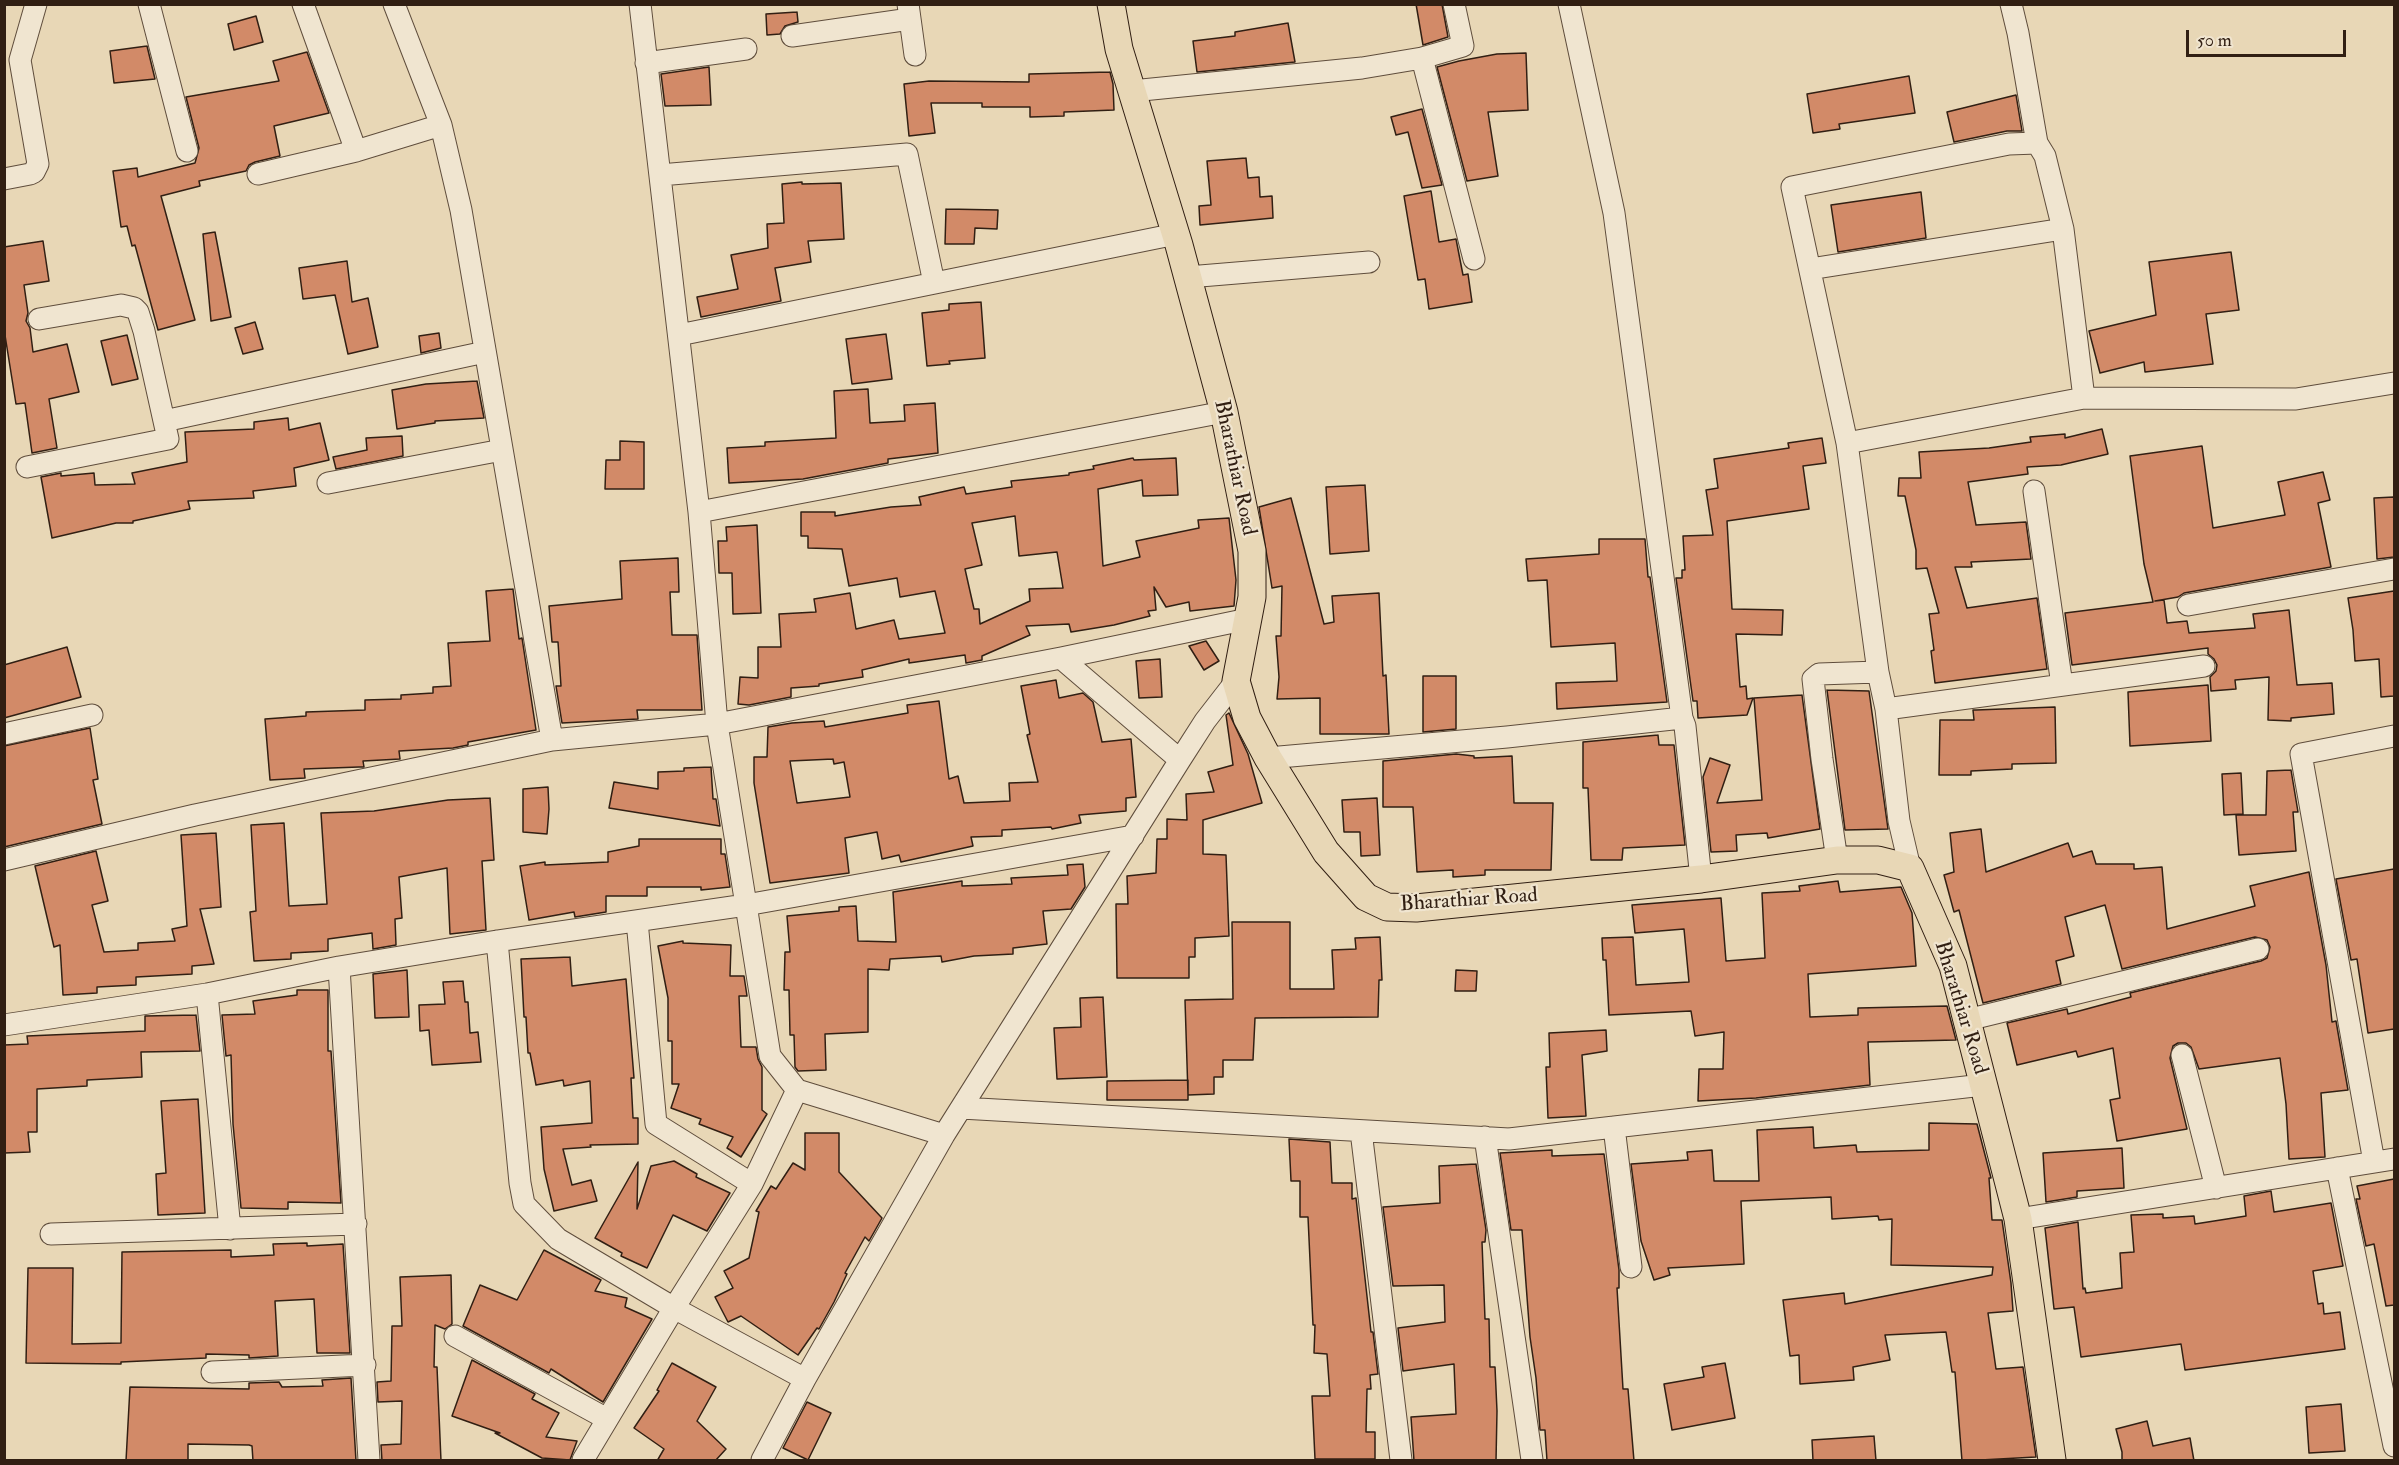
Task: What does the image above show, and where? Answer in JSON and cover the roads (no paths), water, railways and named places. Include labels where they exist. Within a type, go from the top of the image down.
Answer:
[{"type":"main road","name":"Bharathiar Road","points":[[1111,4],[1119,49],[1176,234],[1224,412],[1252,551],[1252,597],[1236,681],[1247,718],[1268,758],[1326,852],[1366,897],[1387,907],[1416,908],[1701,879],[1837,860],[1878,860],[1910,868],[1953,966],[2018,1219],[2052,1461]]},
{"type":"street","points":[[4,178],[34,172],[38,164],[21,60],[36,4]]},
{"type":"street","points":[[150,4],[188,152]]},
{"type":"street","points":[[303,4],[356,151]]},
{"type":"street","points":[[394,4],[441,125],[461,210],[552,740]]},
{"type":"street","points":[[640,4],[699,512],[717,724],[770,1056],[797,1090],[944,1135]]},
{"type":"street","points":[[1132,91],[1362,68],[1422,58],[1463,46],[1454,4]]},
{"type":"street","points":[[1569,4],[1614,213],[1682,718],[1685,726],[1701,879]]},
{"type":"street","points":[[2011,4],[2037,142],[2045,156],[2063,229],[2084,398]]},
{"type":"street","points":[[792,36],[909,12],[915,55]]},
{"type":"street","points":[[646,63],[746,50]]},
{"type":"street","points":[[1422,58],[1474,259]]},
{"type":"street","points":[[258,174],[356,151],[441,125]]},
{"type":"street","points":[[1910,868],[1899,821],[1886,709],[1878,672],[1848,443],[1792,187],[2009,144],[2037,142]]},
{"type":"street","points":[[660,175],[907,154],[934,284]]},
{"type":"street","points":[[1810,268],[2063,229]]},
{"type":"street","points":[[680,335],[1176,234]]},
{"type":"street","points":[[1188,277],[1369,262]]},
{"type":"street","points":[[27,467],[168,439],[144,331],[138,312],[134,308],[121,305],[39,319]]},
{"type":"street","points":[[164,421],[485,352]]},
{"type":"street","points":[[1848,443],[2084,398],[2296,399],[2394,382]]},
{"type":"street","points":[[699,512],[1224,412]]},
{"type":"street","points":[[328,483],[502,450]]},
{"type":"street","points":[[2034,491],[2062,685]]},
{"type":"street","points":[[2188,605],[2394,569]]},
{"type":"street","points":[[4,860],[195,815],[552,740],[717,724],[1061,658],[1248,619]]},
{"type":"street","points":[[1061,658],[1180,760]]},
{"type":"street","points":[[1886,709],[2204,666]]},
{"type":"street","points":[[1837,860],[1813,679],[1819,674],[1878,672]]},
{"type":"street","points":[[762,1461],[805,1378],[944,1135],[1205,721],[1236,681]]},
{"type":"street","points":[[4,734],[92,715]]},
{"type":"street","points":[[1268,758],[1507,737],[1682,718]]},
{"type":"street","points":[[2018,1219],[2384,1161],[2301,754],[2394,736]]},
{"type":"street","points":[[4,1025],[207,994],[339,967],[497,940],[746,905],[1132,836]]},
{"type":"street","points":[[638,921],[656,1124],[752,1184]]},
{"type":"street","points":[[497,940],[523,1200],[528,1209],[558,1239],[674,1308],[805,1378]]},
{"type":"street","points":[[1966,1020],[2258,949]]},
{"type":"street","points":[[339,967],[365,1365],[369,1461]]},
{"type":"street","points":[[207,994],[230,1229]]},
{"type":"street","points":[[2182,1055],[2216,1188]]},
{"type":"street","points":[[961,1108],[1509,1139],[1983,1084]]},
{"type":"street","points":[[582,1461],[752,1184],[797,1090]]},
{"type":"street","points":[[1614,1127],[1631,1267]]},
{"type":"street","points":[[1360,1131],[1401,1461]]},
{"type":"street","points":[[1485,1137],[1532,1461]]},
{"type":"street","points":[[2337,1168],[2394,1446]]},
{"type":"street","points":[[51,1234],[356,1224]]},
{"type":"street","points":[[455,1336],[607,1419]]},
{"type":"street","points":[[212,1372],[365,1365]]}]
